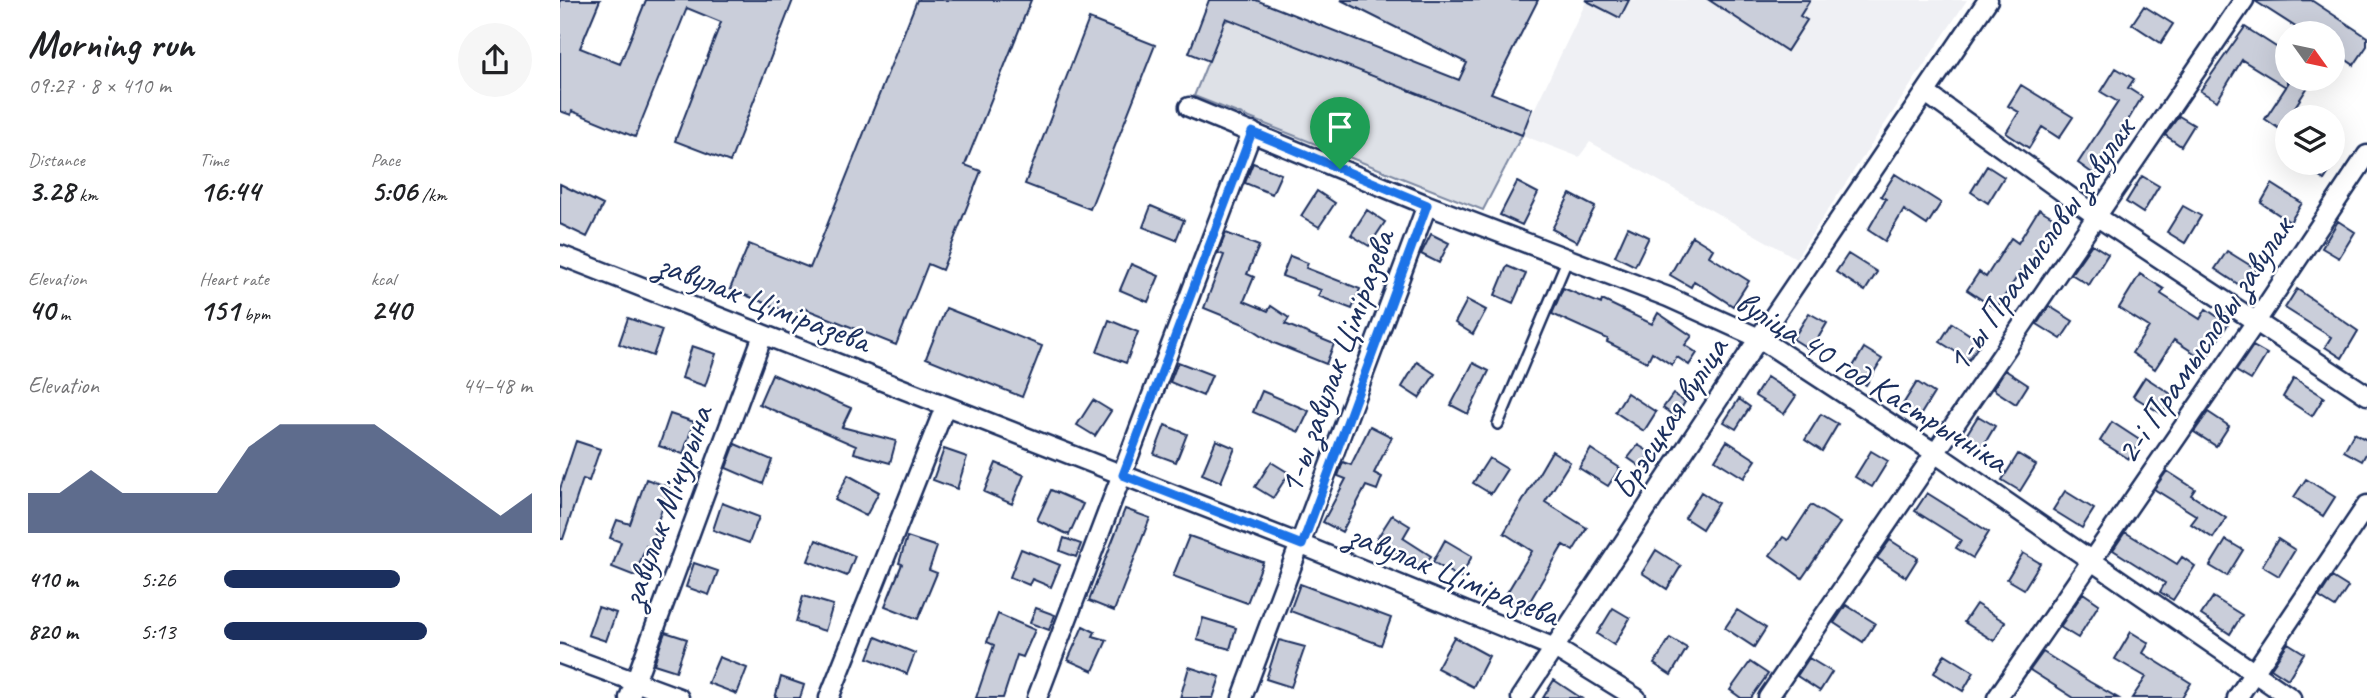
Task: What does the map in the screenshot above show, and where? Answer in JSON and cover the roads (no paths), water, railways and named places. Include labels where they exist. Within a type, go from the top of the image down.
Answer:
[{"type":"street","name":"Брэсцкая вуліца","points":[[1521,698],[1759,338],[1988,0]]},
{"type":"street","name":"1-ы Прамысловы завулак","points":[[1768,698],[2099,218],[2244,0]]},
{"type":"street","points":[[1926,93],[2099,218],[2367,395]]},
{"type":"street","name":"вуліца 40 год Кастрычніка","points":[[1189,107],[1427,205],[1668,297],[1759,338],[1935,453],[2291,698]]},
{"type":"street","points":[[1037,698],[1252,132]]},
{"type":"street","name":"2-і Прамысловы завулак","points":[[2091,559],[2255,323],[2367,155]]},
{"type":"street","name":"1-ы завулак Ціміразева","points":[[1242,698],[1302,545],[1427,205]]},
{"type":"street","name":"завулак Ціміразева","points":[[560,256],[1302,545],[1555,648],[1636,698]]},
{"type":"street","name":"завулак Мічурына","points":[[632,690],[763,335]]},
{"type":"street","points":[[829,698],[945,407]]},
{"type":"street","points":[[2237,698],[2367,505]]},
{"type":"street","points":[[1997,698],[2091,559]]},
{"type":"street","points":[[560,654],[632,690],[679,698]]},
{"type":"lane","points":[[1498,424],[1569,258]]}]
